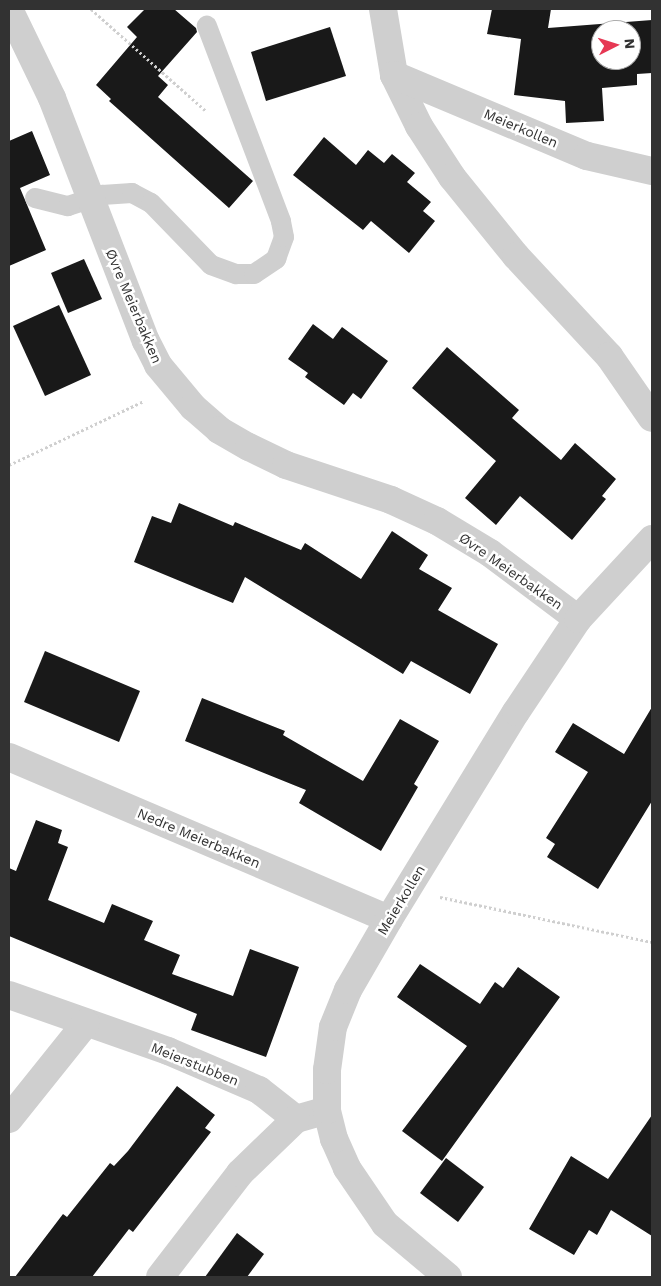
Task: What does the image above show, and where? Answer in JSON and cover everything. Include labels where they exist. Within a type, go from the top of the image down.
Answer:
[{"type":"street","name":"Øvre Meierbakken","points":[[9,9],[52,98],[90,200],[146,340],[172,384],[219,430],[286,464],[391,500],[437,521],[490,553],[578,619]]},
{"type":"street","points":[[383,9],[394,75],[418,126],[452,178],[516,256],[609,356],[652,418]]},
{"type":"street","name":"Meierkollen","points":[[394,75],[587,156],[652,170]]},
{"type":"street","name":"Meierkollen","points":[[448,1277],[411,1249],[364,1196],[334,1139],[327,1110],[327,1070],[333,1027],[348,990],[389,919],[516,712],[578,619],[652,540]]},
{"type":"street","name":"Nedre Meierbakken","points":[[9,757],[389,919]]},
{"type":"street","name":"Meierstubben","points":[[9,995],[168,1051],[259,1090],[296,1119]]},
{"type":"street","points":[[9,1119],[86,1023]]},
{"type":"street","points":[[160,1277],[240,1173],[296,1119],[327,1110]]},
{"type":"lane","points":[[35,198],[68,206],[114,192],[132,193],[151,203],[211,265],[236,274],[254,274],[276,259],[284,237],[281,221],[207,26]]},
{"type":"path","points":[[91,9],[208,113]]},
{"type":"path","points":[[9,465],[123,412],[172,384]]},
{"type":"path","points":[[408,890],[652,942]]},
{"type":"building","points":[[145,9],[174,9],[196,28],[197,32],[158,76],[168,85],[158,97],[253,181],[229,208],[109,101],[111,99],[96,85],[137,37],[127,27]]},
{"type":"building","points":[[492,9],[551,9],[548,28],[591,25],[591,70],[641,70],[641,21],[652,20],[652,73],[637,74],[637,85],[602,88],[604,121],[566,123],[565,101],[514,95],[521,39],[487,34]]},
{"type":"building","points":[[330,27],[346,76],[266,101],[251,52]]},
{"type":"building","points":[[32,131],[50,175],[20,188],[46,250],[9,266],[9,141]]},
{"type":"building","points":[[324,137],[356,165],[368,150],[384,163],[392,154],[415,173],[407,182],[431,202],[423,211],[435,221],[409,253],[371,221],[363,230],[293,175]]},
{"type":"building","points":[[84,259],[102,299],[68,313],[51,273]]},
{"type":"building","points":[[59,305],[91,375],[45,396],[13,326]]},
{"type":"building","points":[[313,324],[333,339],[342,327],[388,361],[361,399],[353,393],[344,405],[305,377],[308,373],[288,359]]},
{"type":"building","points":[[447,347],[519,410],[512,418],[561,460],[575,443],[616,479],[602,496],[606,499],[572,540],[520,496],[496,525],[465,498],[496,461],[412,388]]},
{"type":"building","points":[[179,503],[233,526],[235,522],[301,550],[305,543],[361,579],[392,531],[428,555],[419,569],[452,588],[438,610],[498,644],[470,694],[411,661],[403,674],[245,577],[233,603],[134,562],[152,516],[171,523]]},
{"type":"building","points":[[45,651],[140,691],[119,742],[24,702]]},
{"type":"building","points":[[202,698],[285,731],[283,735],[363,781],[400,719],[439,741],[414,784],[418,787],[381,851],[299,803],[306,790],[185,741]]},
{"type":"building","points":[[652,707],[652,801],[598,889],[547,857],[555,844],[546,838],[588,772],[555,752],[573,723],[624,754]]},
{"type":"building","points":[[36,820],[62,830],[58,843],[68,847],[48,900],[104,923],[112,904],[153,921],[144,940],[180,955],[172,974],[233,996],[250,949],[299,967],[266,1057],[191,1030],[197,1014],[9,936],[9,868],[16,871]]},
{"type":"building","points":[[420,964],[480,1004],[495,982],[503,988],[518,967],[560,997],[442,1161],[402,1131],[467,1046],[397,997]]},
{"type":"building","points":[[177,1086],[215,1115],[205,1128],[211,1132],[133,1232],[129,1229],[92,1277],[15,1277],[63,1214],[67,1217],[110,1163],[114,1166],[128,1151]]},
{"type":"building","points":[[652,1115],[652,1236],[611,1210],[597,1235],[589,1230],[574,1255],[529,1229],[571,1156],[608,1179]]},
{"type":"building","points":[[446,1158],[484,1187],[458,1222],[420,1193]]},
{"type":"building","points":[[237,1233],[264,1254],[247,1277],[205,1277]]}]
